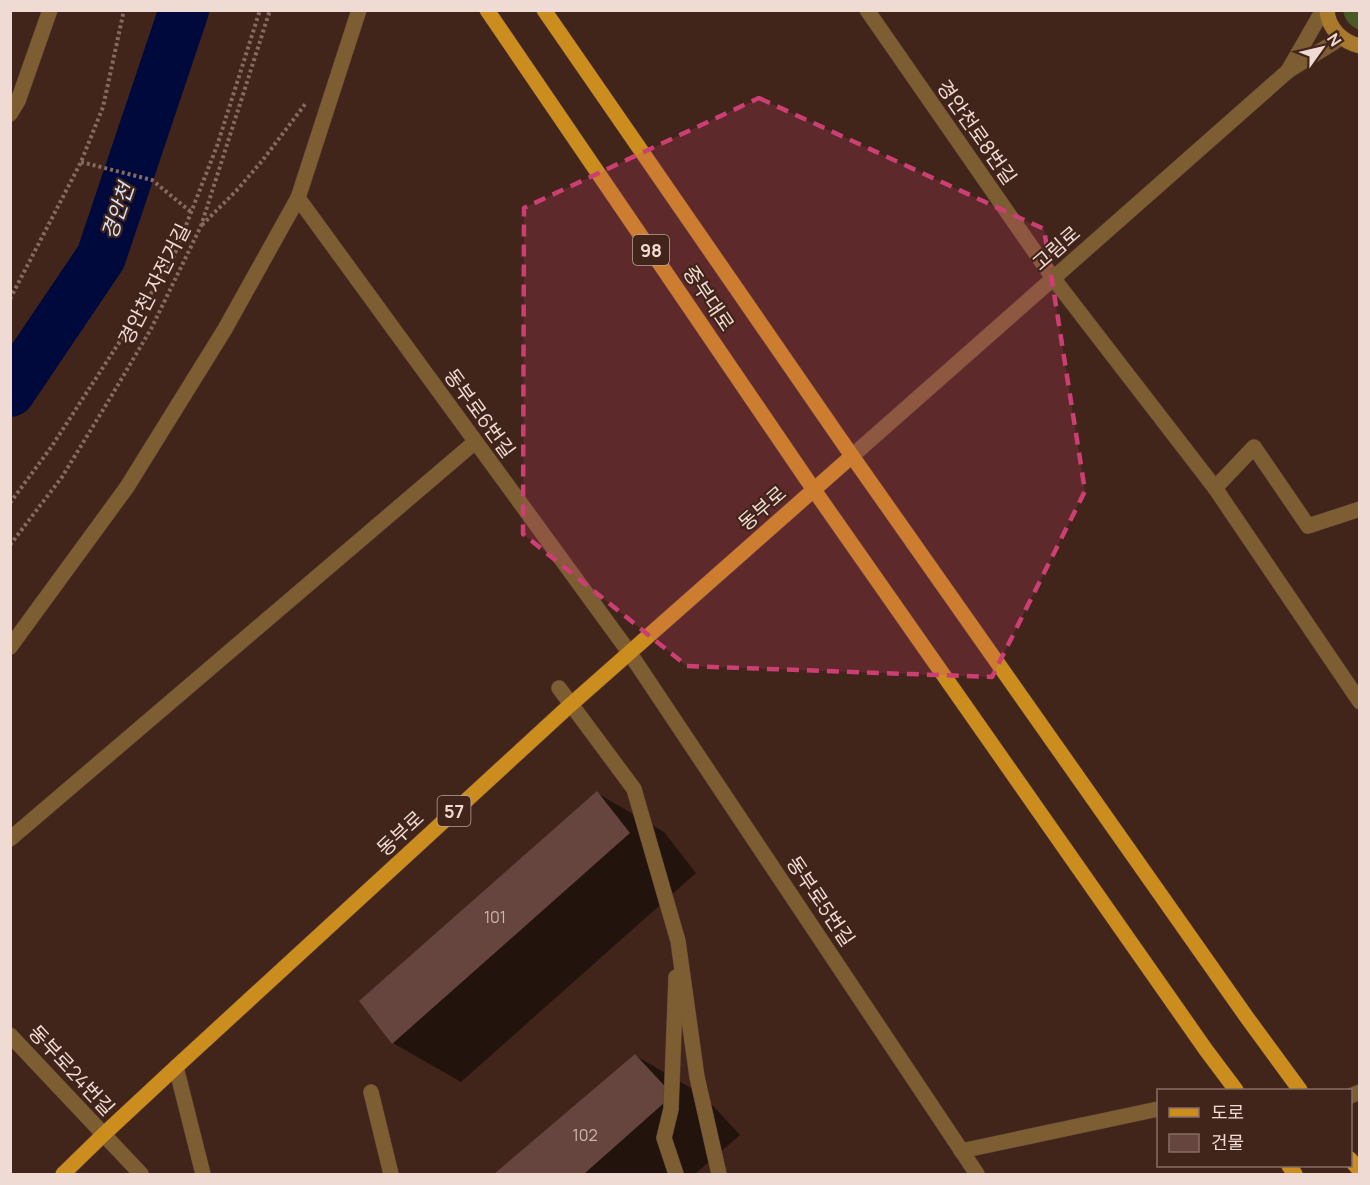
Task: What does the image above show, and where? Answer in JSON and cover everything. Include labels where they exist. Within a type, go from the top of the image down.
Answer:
[{"type":"main road","name":"중부대로","points":[[487,10],[814,490],[1235,1089]]},
{"type":"main road","name":"중부대로","points":[[544,10],[852,456],[1299,1089]]},
{"type":"main road","points":[[1328,10],[1332,27],[1341,38],[1359,46]]},
{"type":"main road","name":"동부로","points":[[63,1174],[176,1067],[629,652],[852,456]]},
{"type":"street","points":[[13,102],[50,10]]},
{"type":"street","points":[[10,647],[127,487],[225,329],[298,198],[359,10]]},
{"type":"street","name":"경안천로8번길","points":[[867,10],[1053,278],[1215,488],[1359,702]]},
{"type":"street","name":"고림로","points":[[1288,71],[1323,10]]},
{"type":"street","name":"고림로","points":[[852,456],[1288,71],[1341,38]]},
{"type":"street","name":"동부로6번길","points":[[298,198],[629,652]]},
{"type":"street","points":[[10,839],[475,442]]},
{"type":"street","points":[[1215,488],[1254,447],[1308,526],[1359,509]]},
{"type":"street","name":"동부로5번길","points":[[629,652],[977,1174]]},
{"type":"street","points":[[559,688],[634,789],[678,941],[697,1077],[719,1174]]},
{"type":"street","points":[[676,1174],[664,1138],[671,1109],[678,941]]},
{"type":"street","name":"동부로24번길","points":[[10,1035],[141,1174]]},
{"type":"street","points":[[176,1067],[203,1174]]},
{"type":"street","points":[[370,1092],[391,1174]]},
{"type":"street","points":[[962,1151],[1157,1109]]},
{"type":"path","points":[[10,298],[81,162],[103,107],[124,10]]},
{"type":"path","points":[[10,503],[52,446],[172,261],[217,146],[260,10]]},
{"type":"path","name":"경안천 자전거길","points":[[10,545],[62,477],[151,329],[201,226],[270,10]]},
{"type":"path","points":[[201,226],[237,190],[309,99],[335,82]]},
{"type":"path","points":[[81,162],[152,180],[191,212]]},
{"type":"highlighted area","points":[[759,98],[1044,229],[1085,491],[992,677],[687,666],[523,534],[524,208]]},
{"type":"green space","points":[[1343,11],[1359,11],[1359,30],[1348,22]]},
{"type":"building","points":[[597,791],[630,833],[392,1044],[359,1001]]},
{"type":"building","points":[[635,1054],[673,1095],[584,1174],[494,1174]]},
{"type":"waterway","name":"경안천","points":[[10,392],[101,257],[184,10]]}]
